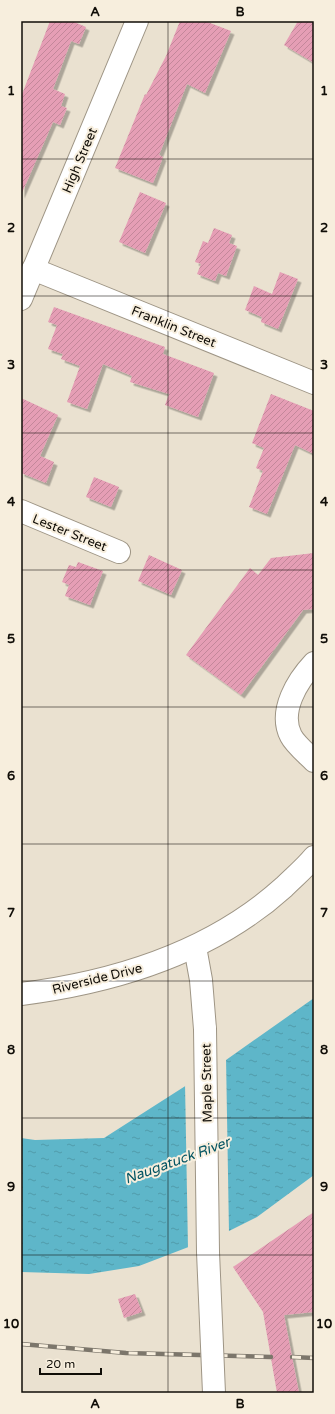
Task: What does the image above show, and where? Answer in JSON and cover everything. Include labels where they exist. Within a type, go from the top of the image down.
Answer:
[{"type":"main road","name":"High Street","points":[[21,299],[137,21]]},
{"type":"main road","name":"Franklin Street","points":[[33,269],[314,383]]},
{"type":"main road","name":"Lester Street","points":[[21,511],[119,552]]},
{"type":"main road","points":[[313,758],[291,736],[286,718],[295,686],[314,663]]},
{"type":"main road","points":[[195,948],[240,921],[272,897],[314,857]]},
{"type":"main road","name":"Riverside Drive","points":[[21,994],[47,990],[133,971],[195,948]]},
{"type":"main road","name":"Maple Street","points":[[195,948],[201,980],[205,1029],[208,1244],[214,1393]]},
{"type":"water","name":"Naugatuck River","points":[[314,998],[314,1175],[257,1217],[225,1233],[139,1266],[89,1274],[21,1272],[21,1138],[35,1140],[104,1138],[226,1060]]},
{"type":"pier","points":[[226,1057],[229,1233],[188,1249],[185,1083]]},
{"type":"building","points":[[50,21],[72,21],[86,27],[79,44],[71,41],[53,89],[65,94],[61,106],[67,108],[60,125],[53,122],[21,195],[21,97]]},
{"type":"building","points":[[180,21],[205,21],[231,31],[205,93],[187,84],[159,155],[163,157],[153,183],[115,168],[145,94],[146,95],[166,56]]},
{"type":"building","points":[[298,21],[314,21],[314,63],[284,45]]},
{"type":"building","points":[[140,192],[166,203],[145,253],[119,242]]},
{"type":"building","points":[[214,228],[232,235],[229,243],[237,246],[226,276],[218,273],[215,281],[197,274],[201,264],[195,262],[203,241],[208,243]]},
{"type":"building","points":[[280,272],[298,279],[278,329],[261,322],[262,317],[245,310],[254,286],[272,294]]},
{"type":"building","points":[[54,307],[165,347],[163,354],[214,373],[198,417],[165,405],[169,394],[130,382],[132,376],[103,364],[87,409],[67,402],[80,366],[61,359],[63,354],[48,349],[57,325],[48,322]]},
{"type":"building","points":[[271,394],[314,411],[314,454],[295,445],[267,514],[249,507],[263,471],[256,468],[264,448],[252,443]]},
{"type":"building","points":[[21,398],[58,415],[40,456],[54,462],[46,483],[21,473]]},
{"type":"building","points":[[94,477],[119,487],[111,507],[86,497]]},
{"type":"building","points":[[314,553],[314,609],[303,610],[241,695],[186,655],[250,568],[258,575],[271,558]]},
{"type":"building","points":[[149,555],[182,570],[171,595],[138,581]]},
{"type":"building","points":[[78,562],[103,571],[90,605],[65,596],[69,585],[62,582],[69,565],[76,567]]},
{"type":"building","points":[[314,1212],[314,1312],[284,1315],[299,1393],[277,1393],[263,1312],[233,1267]]},
{"type":"building","points":[[135,1294],[142,1312],[124,1318],[118,1299]]},
{"type":"railway","points":[[21,1344],[126,1353],[271,1357]]},
{"type":"railway","points":[[292,1357],[314,1358]]}]
